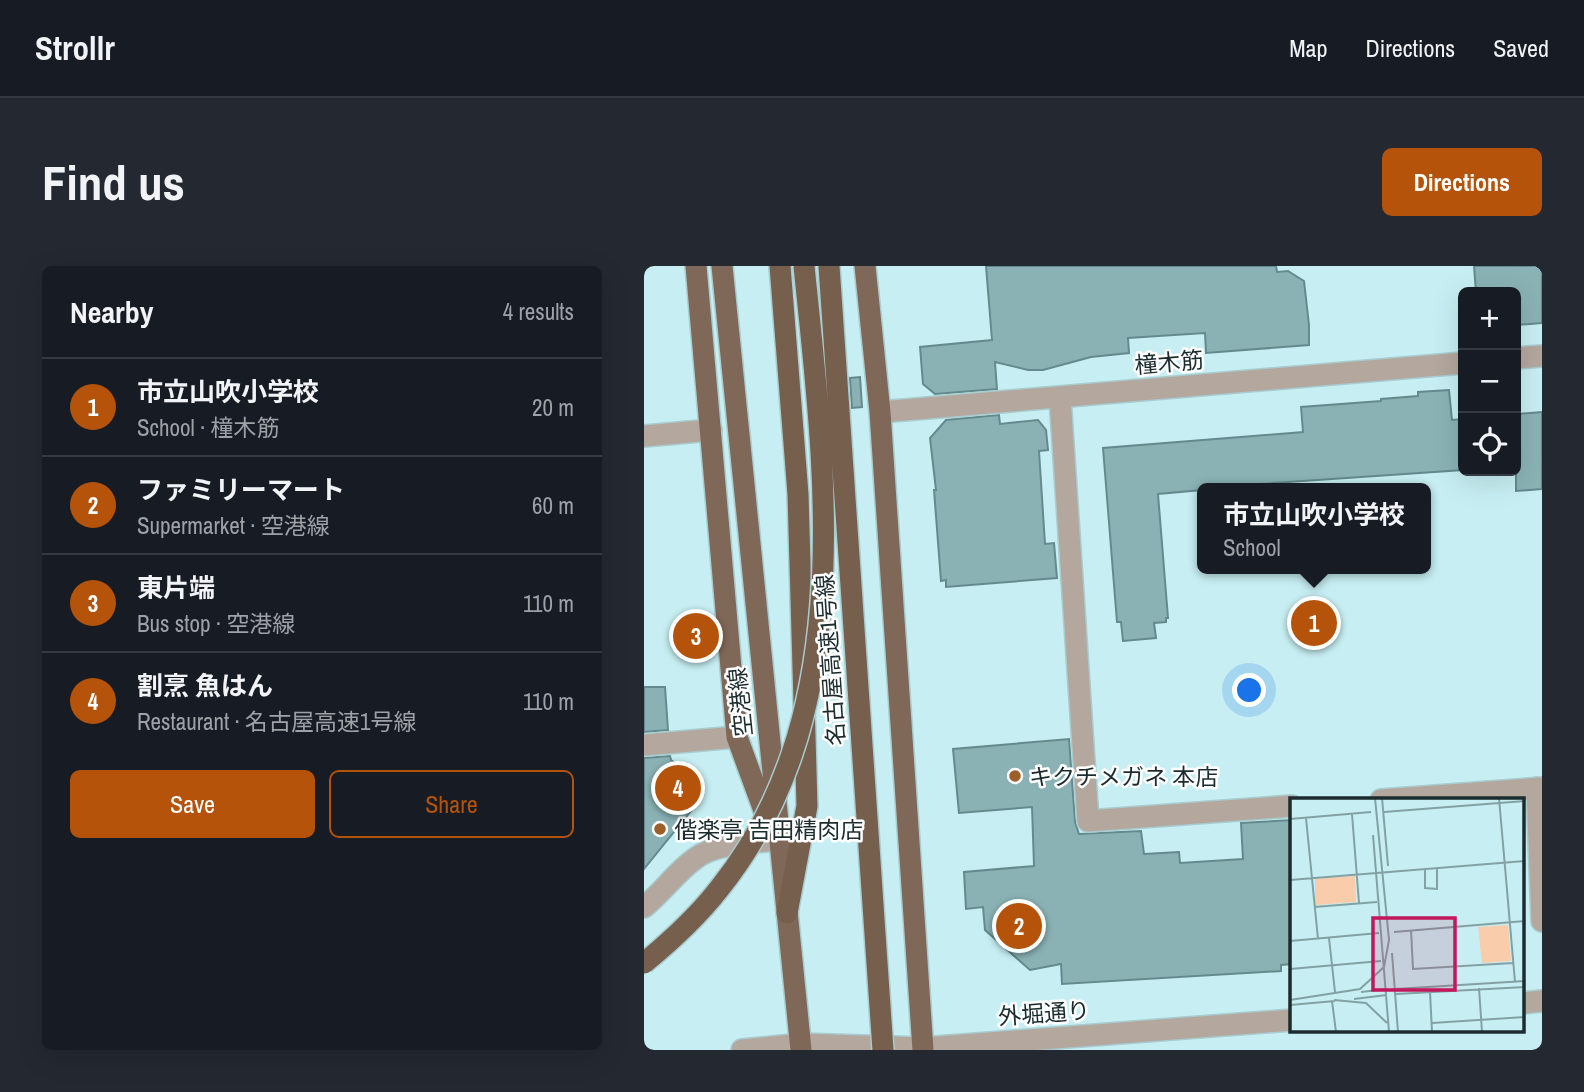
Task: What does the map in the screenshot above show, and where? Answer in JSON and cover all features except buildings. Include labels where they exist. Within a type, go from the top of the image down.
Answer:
[{"type":"highway","points":[[696,266],[737,737],[779,849]]},
{"type":"highway","name":"空港線","points":[[722,266],[801,1047]]},
{"type":"highway","points":[[780,266],[797,494],[807,806],[787,914]]},
{"type":"highway","name":"名古屋高速1号線","points":[[644,963],[669,943],[720,888],[754,836],[795,744],[810,683],[818,642],[822,592],[824,500],[804,266]]},
{"type":"highway","name":"名古屋高速1号線","points":[[829,266],[883,1050]]},
{"type":"highway","points":[[865,266],[880,412],[923,1049]]},
{"type":"street","points":[[1521,358],[1542,356]]},
{"type":"street","name":"橦木筋","points":[[880,412],[1458,363]]},
{"type":"street","points":[[1060,398],[1088,821],[1290,806]]},
{"type":"street","points":[[644,436],[711,430]]},
{"type":"street","points":[[644,745],[737,737]]},
{"type":"street","points":[[1407,798],[1539,788],[1542,920]]},
{"type":"street","points":[[644,907],[696,857],[733,844],[779,849]]},
{"type":"street","points":[[1524,1003],[1542,1001]]},
{"type":"street","name":"外堀通り","points":[[742,1050],[801,1047],[923,1049],[1290,1020]]},
{"type":"place","name":"市立山吹小学校","points":[[1314,623]]},
{"type":"place","name":"東片端","points":[[696,636]]},
{"type":"place","name":"キクチメガネ 本店","points":[[1015,776]]},
{"type":"place","name":"割烹 魚はん","points":[[678,788]]},
{"type":"place","name":"偕楽亭 吉田精肉店","points":[[660,829]]},
{"type":"place","name":"ファミリーマート","points":[[1019,926]]}]
